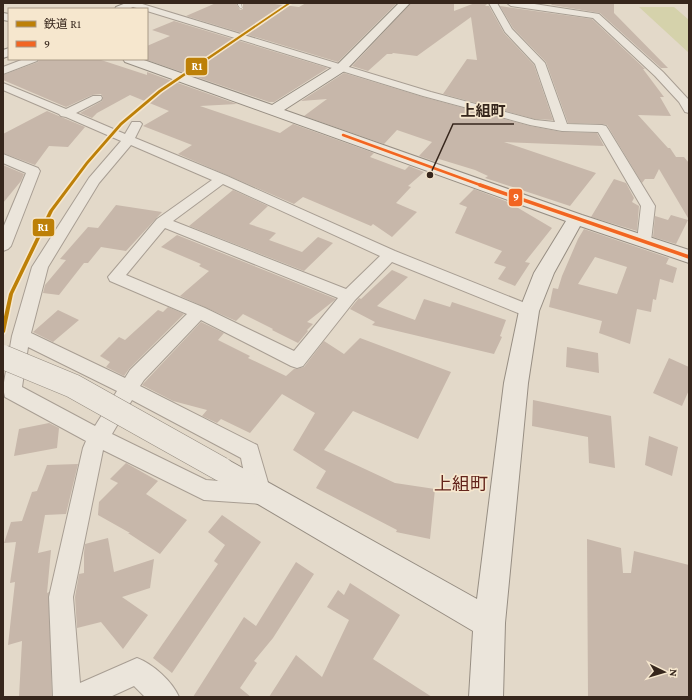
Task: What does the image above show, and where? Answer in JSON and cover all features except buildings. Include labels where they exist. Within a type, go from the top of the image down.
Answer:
[{"type":"street","points":[[122,8],[134,3],[222,32],[427,94],[534,123],[562,127],[602,129],[648,206],[644,241]]},
{"type":"street","points":[[274,110],[342,68],[405,3]]},
{"type":"street","points":[[493,3],[508,30],[540,63],[562,127]]},
{"type":"street","points":[[511,3],[596,16],[659,74],[684,101],[689,110]]},
{"type":"street","points":[[3,71],[30,60]]},
{"type":"street","points":[[132,60],[576,219],[689,257]]},
{"type":"street","points":[[3,86],[65,114],[222,179],[390,255],[529,311]]},
{"type":"street","points":[[65,114],[97,98]]},
{"type":"street","points":[[136,124],[123,138],[94,181],[40,267],[21,336],[12,391],[99,438],[204,490],[261,492]]},
{"type":"street","points":[[3,158],[33,171],[3,245]]},
{"type":"street","points":[[222,179],[162,222],[116,277],[199,312],[297,361],[349,296],[390,255]]},
{"type":"street","points":[[486,697],[489,623],[516,383],[529,311],[544,273],[576,219]]},
{"type":"street","points":[[162,222],[349,296]]},
{"type":"street","points":[[67,697],[61,597],[93,448],[137,374],[199,312]]},
{"type":"street","points":[[21,336],[79,362],[128,390],[250,452],[261,492]]},
{"type":"street","points":[[3,357],[73,386],[489,623]]},
{"type":"street","points":[[79,697],[137,671],[165,697]]},
{"type":"shaded area","points":[[639,7],[674,7],[689,20],[689,53]]},
{"type":"rail line","name":"R1","points":[[3,332],[11,294],[51,211],[87,163],[121,124],[160,91],[290,3]]},
{"type":"transit line","name":"9","points":[[343,135],[576,219],[689,257]]},
{"type":"place","name":"上組町","points":[[430,175]]},
{"type":"district","name":"上組町","points":[[461,484]]}]
